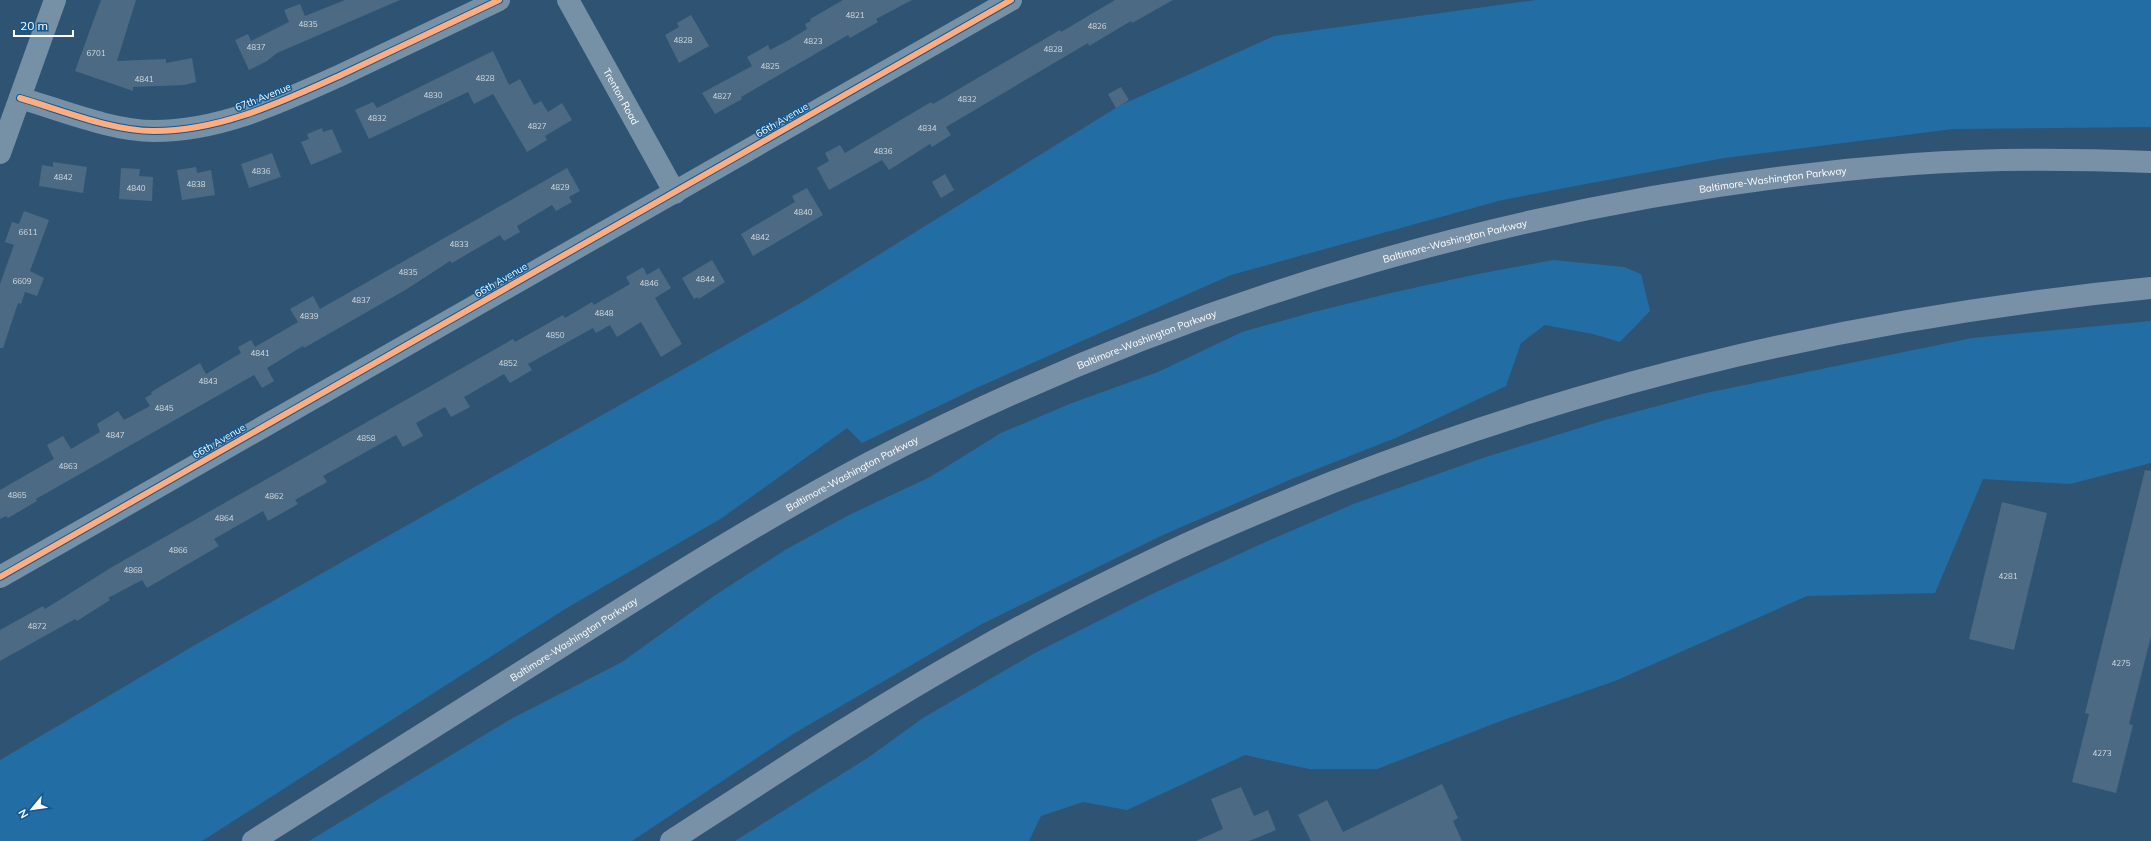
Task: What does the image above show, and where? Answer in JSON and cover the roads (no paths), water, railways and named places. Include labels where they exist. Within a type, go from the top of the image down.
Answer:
[{"type":"highway","name":"Baltimore-Washington Parkway","points":[[253,841],[666,581],[766,520],[842,478],[992,403],[1095,359],[1219,312],[1330,275],[1459,240],[1558,216],[1678,193],[1788,178],[1914,164],[2045,159],[2151,162]]},
{"type":"highway","points":[[671,841],[872,712],[971,654],[1085,593],[1180,546],[1394,458],[1585,395],[1723,358],[1927,316],[2055,297],[2151,288]]},
{"type":"street","points":[[0,153],[55,0]]},
{"type":"street","name":"67th Avenue","points":[[20,98],[107,124],[154,131],[194,128],[238,119],[279,103],[499,0]]},
{"type":"street","name":"Trenton Road","points":[[568,0],[675,193]]},
{"type":"street","name":"66th Avenue","points":[[0,577],[1011,0]]}]
